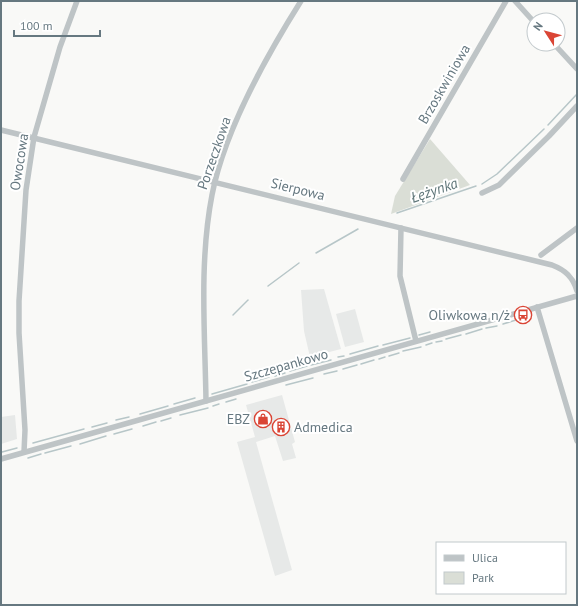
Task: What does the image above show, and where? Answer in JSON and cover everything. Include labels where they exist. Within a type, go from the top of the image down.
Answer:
[{"type":"street","name":"Owocowa","points":[[24,452],[25,430],[19,333],[19,301],[24,209],[34,137],[60,47],[77,1]]},
{"type":"street","name":"Porzeczkowa","points":[[206,401],[206,255],[210,208],[215,181],[251,90],[274,46],[302,1]]},
{"type":"street","name":"Brzoskwiniowa","points":[[403,179],[506,1]]},
{"type":"street","points":[[515,1],[526,13]]},
{"type":"street","points":[[561,52],[577,69]]},
{"type":"street","points":[[482,193],[499,185],[577,106]]},
{"type":"street","name":"Sierpowa","points":[[1,130],[215,181],[552,265],[565,272],[574,283],[577,291]]},
{"type":"street","points":[[401,228],[400,276],[416,341]]},
{"type":"street","points":[[540,255],[577,228]]},
{"type":"street","name":"Szczepankowo","points":[[1,459],[577,296]]},
{"type":"street","points":[[537,307],[577,441]]},
{"type":"shaded area","points":[[324,289],[341,349],[310,357],[304,331],[301,290]]},
{"type":"shaded area","points":[[355,309],[364,342],[345,347],[336,314]]},
{"type":"shaded area","points":[[282,395],[295,442],[292,444],[296,458],[283,461],[275,436],[256,442],[292,570],[275,576],[237,442],[255,437],[246,405]]},
{"type":"shaded area","points":[[15,415],[17,439],[1,444],[1,417]]},
{"type":"green space","points":[[430,139],[470,185],[391,214],[395,196]]},
{"type":"waterway","name":"Łężynka","points":[[548,125],[577,94]]},
{"type":"waterway","name":"Łężynka","points":[[482,184],[497,174],[544,129]]},
{"type":"waterway","name":"Łężynka","points":[[397,213],[476,186]]},
{"type":"waterway","name":"Łężynka","points":[[316,253],[358,229]]},
{"type":"waterway","name":"Łężynka","points":[[268,286],[299,263]]},
{"type":"waterway","name":"Łężynka","points":[[233,315],[248,300]]},
{"type":"waterway","points":[[503,324],[516,320]]},
{"type":"waterway","points":[[486,328],[497,326]]},
{"type":"waterway","points":[[466,334],[482,329]]},
{"type":"waterway","points":[[419,335],[430,332]]},
{"type":"waterway","points":[[446,339],[461,335]]},
{"type":"waterway","points":[[383,345],[410,338]]},
{"type":"waterway","points":[[436,342],[442,341]]},
{"type":"waterway","points":[[426,345],[432,343]]},
{"type":"waterway","points":[[350,354],[378,346]]},
{"type":"waterway","points":[[403,351],[421,347]]},
{"type":"waterway","points":[[389,356],[399,353]]},
{"type":"waterway","points":[[338,357],[344,356]]},
{"type":"waterway","points":[[379,359],[385,357]]},
{"type":"waterway","points":[[311,365],[331,360]]},
{"type":"waterway","points":[[361,364],[374,360]]},
{"type":"waterway","points":[[343,369],[357,365]]},
{"type":"waterway","points":[[290,371],[307,366]]},
{"type":"waterway","points":[[324,374],[337,371]]},
{"type":"waterway","points":[[275,376],[285,373]]},
{"type":"waterway","points":[[252,382],[269,377]]},
{"type":"waterway","points":[[286,385],[313,378]]},
{"type":"waterway","points":[[212,394],[247,384]]},
{"type":"waterway","points":[[174,404],[195,398]]},
{"type":"waterway","points":[[226,402],[236,399]]},
{"type":"waterway","points":[[213,406],[219,404]]},
{"type":"waterway","points":[[140,414],[168,406]]},
{"type":"waterway","points":[[180,415],[208,408]]},
{"type":"waterway","points":[[116,420],[129,417]]},
{"type":"waterway","points":[[161,421],[171,418]]},
{"type":"waterway","points":[[143,426],[156,422]]},
{"type":"waterway","points":[[92,427],[107,423]]},
{"type":"waterway","points":[[33,443],[84,429]]},
{"type":"waterway","points":[[114,434],[132,429]]},
{"type":"waterway","points":[[80,444],[106,436]]},
{"type":"waterway","points":[[45,453],[71,446]]},
{"type":"waterway","points":[[2,452],[17,448]]},
{"type":"waterway","points":[[28,458],[41,454]]},
{"type":"place","name":"Oliwkowa n/ż","points":[[523,315]]},
{"type":"place","name":"EBZ","points":[[263,419]]},
{"type":"place","name":"Admedica","points":[[281,427]]}]
